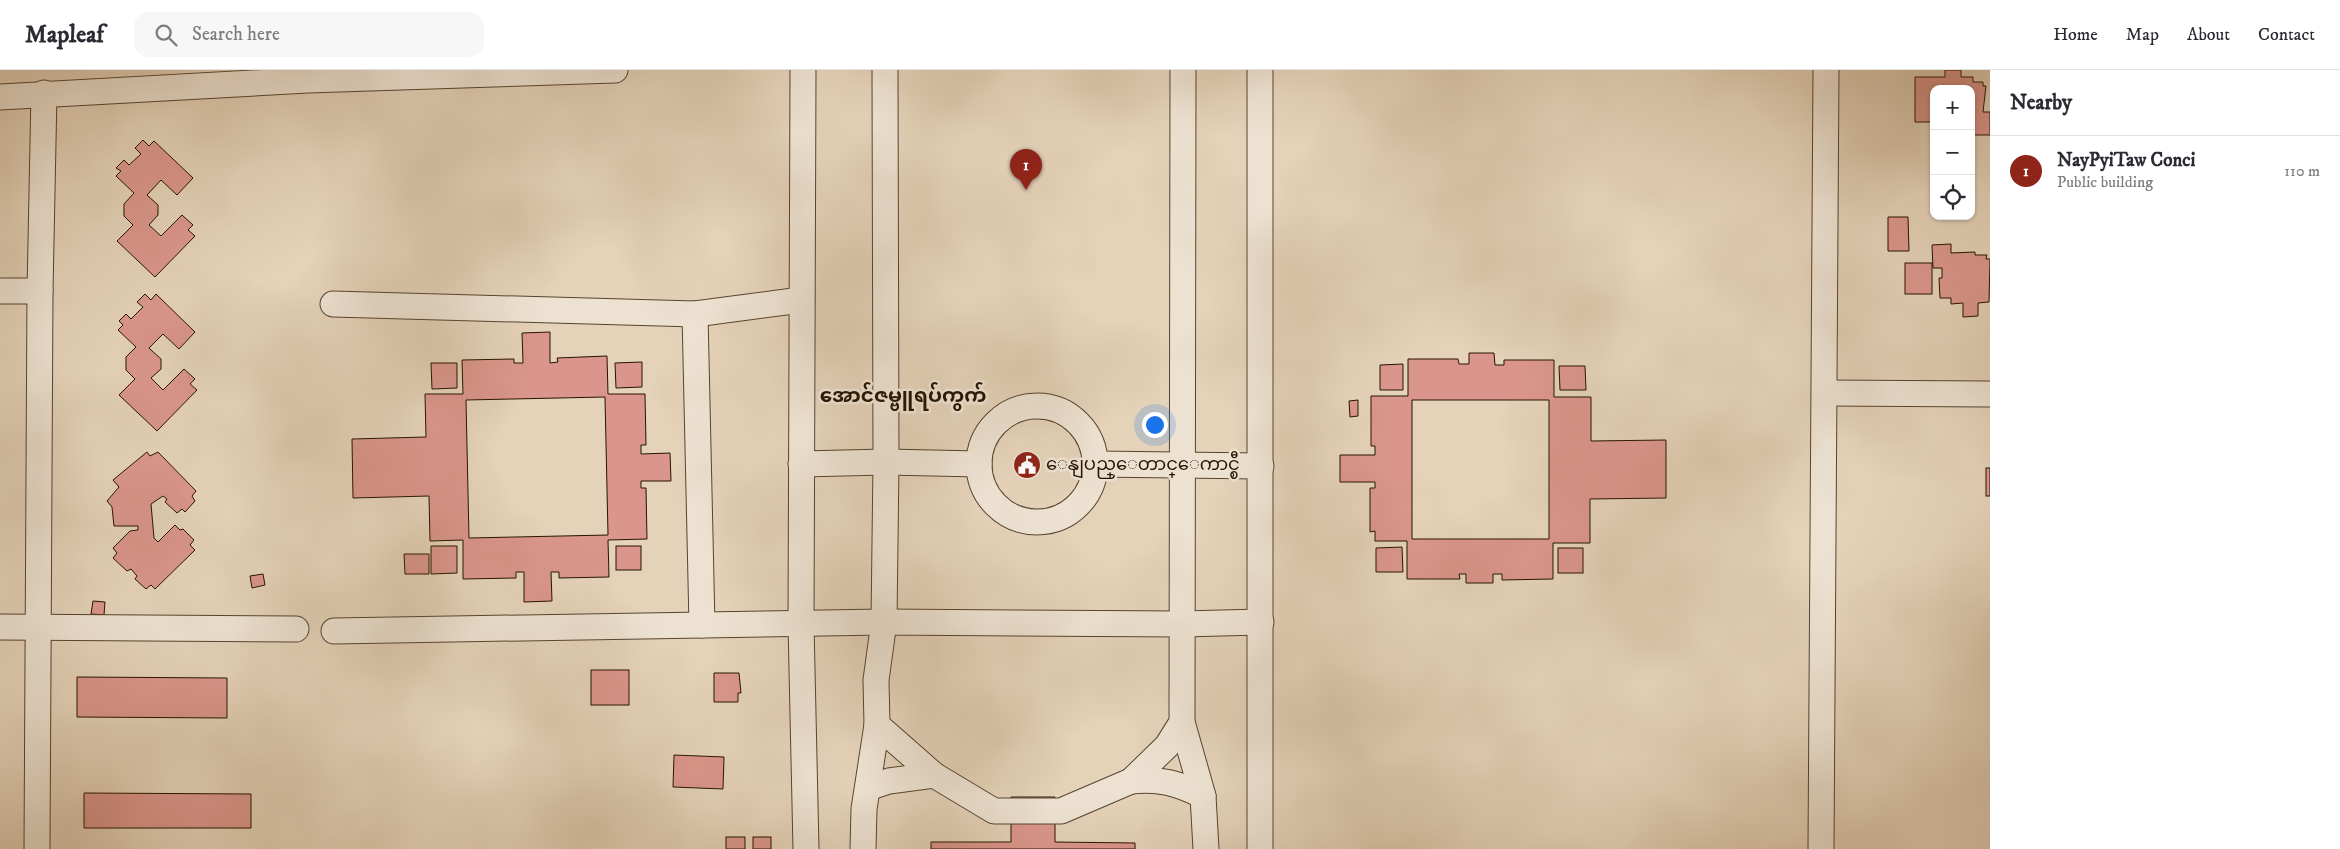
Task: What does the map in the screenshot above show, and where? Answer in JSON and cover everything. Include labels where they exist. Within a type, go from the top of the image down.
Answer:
[{"type":"street","points":[[0,98],[44,93],[308,80],[615,70]]},
{"type":"street","points":[[803,70],[801,624],[806,849]]},
{"type":"street","points":[[863,849],[876,725],[876,680],[884,622],[886,462],[885,70]]},
{"type":"street","points":[[1183,70],[1182,722],[1203,796],[1206,849]]},
{"type":"street","points":[[1260,70],[1260,849]]},
{"type":"street","points":[[1821,849],[1826,392],[1826,70]]},
{"type":"street","points":[[37,849],[40,290],[44,93]]},
{"type":"street","points":[[0,291],[40,290]]},
{"type":"street","points":[[333,304],[695,314],[801,300]]},
{"type":"street","points":[[695,314],[702,625]]},
{"type":"street","points":[[1826,392],[1990,394]]},
{"type":"street","points":[[1031,407],[1051,408],[1066,414],[1082,427],[1092,445],[1095,464],[1092,483],[1083,500],[1067,514],[1048,521],[1026,521],[1007,514],[992,501],[982,484],[978,464],[983,441],[995,424],[1011,412],[1031,407]]},
{"type":"street","points":[[801,464],[886,462],[978,464]]},
{"type":"street","points":[[1095,464],[1261,466]]},
{"type":"street","points":[[334,631],[884,622],[1182,624],[1261,622]]},
{"type":"street","points":[[0,628],[296,629]]},
{"type":"street","points":[[1131,781],[1167,746],[1182,722]]},
{"type":"street","points":[[876,725],[934,775],[994,811],[1061,811],[1131,781],[1152,779],[1183,786],[1203,796]]},
{"type":"street","points":[[868,788],[889,781],[934,775]]},
{"type":"building","points":[[1945,70],[1961,70],[1961,77],[1973,77],[1973,82],[1983,82],[1983,86],[1986,86],[1983,112],[1990,112],[1990,135],[1975,135],[1975,85],[1930,85],[1930,122],[1915,122],[1915,77],[1945,77]]},
{"type":"building","points":[[143,140],[149,146],[154,141],[193,178],[177,195],[161,180],[147,195],[158,205],[158,215],[149,225],[161,236],[182,215],[193,225],[188,230],[195,236],[155,277],[117,241],[133,225],[124,216],[124,204],[134,193],[116,176],[121,171],[116,168],[124,160],[129,165],[141,154],[135,148]]},
{"type":"building","points":[[1888,217],[1908,217],[1909,251],[1888,251]]},
{"type":"building","points":[[1951,244],[1951,253],[1975,252],[1975,255],[1987,255],[1986,259],[1990,259],[1989,302],[1978,303],[1978,316],[1963,317],[1963,303],[1951,304],[1951,298],[1940,298],[1939,278],[1942,278],[1942,268],[1933,268],[1932,245]]},
{"type":"building","points":[[1905,263],[1932,263],[1932,294],[1905,294]]},
{"type":"building","points":[[145,294],[151,300],[156,294],[195,332],[179,349],[163,334],[149,348],[161,359],[161,369],[151,378],[163,390],[184,369],[195,379],[190,384],[197,390],[157,431],[119,395],[135,379],[126,370],[126,357],[136,347],[118,330],[123,325],[119,321],[126,314],[131,319],[143,307],[137,302]]},
{"type":"building","points":[[550,332],[550,363],[558,362],[557,358],[607,356],[608,394],[645,394],[646,445],[641,445],[641,454],[670,453],[671,481],[641,481],[641,488],[646,488],[647,539],[608,540],[609,577],[559,578],[559,572],[551,572],[552,601],[524,602],[524,572],[516,572],[516,578],[463,579],[463,540],[430,541],[429,496],[353,498],[352,439],[426,437],[425,394],[463,394],[462,360],[514,359],[514,363],[523,363],[522,333]],"holes":[[[605,397],[608,535],[469,538],[466,400]]]},
{"type":"building","points":[[1469,353],[1494,353],[1495,365],[1504,365],[1504,360],[1554,360],[1554,397],[1591,397],[1591,441],[1666,440],[1666,498],[1590,499],[1590,543],[1553,543],[1553,579],[1502,580],[1502,574],[1493,574],[1493,583],[1466,583],[1466,574],[1459,574],[1460,579],[1407,579],[1407,541],[1375,541],[1375,531],[1370,532],[1370,488],[1375,488],[1375,482],[1340,482],[1340,455],[1375,455],[1375,446],[1371,446],[1371,396],[1408,396],[1408,359],[1458,359],[1459,364],[1469,364]],"holes":[[[1412,400],[1549,400],[1549,539],[1412,539]]]},
{"type":"building","points":[[642,362],[642,387],[616,388],[615,363]]},
{"type":"building","points":[[431,363],[457,363],[457,388],[432,389]]},
{"type":"building","points":[[1403,364],[1403,390],[1380,390],[1380,365]]},
{"type":"building","points":[[1559,366],[1585,366],[1586,390],[1560,390]]},
{"type":"building","points":[[1358,400],[1358,416],[1350,417],[1349,401]]},
{"type":"building","points":[[147,452],[150,456],[158,452],[196,491],[192,496],[195,501],[185,512],[182,509],[177,513],[165,502],[167,499],[163,496],[151,504],[154,538],[158,542],[175,525],[180,530],[183,529],[194,540],[190,545],[195,550],[155,589],[151,585],[146,589],[135,579],[137,576],[131,569],[127,571],[113,558],[117,553],[113,548],[130,531],[138,530],[138,526],[114,526],[112,507],[107,501],[119,487],[113,480]]},
{"type":"building","points":[[1986,468],[1990,468],[1990,496],[1986,496]]},
{"type":"building","points":[[431,546],[457,546],[457,573],[431,574]]},
{"type":"building","points":[[616,546],[641,546],[641,570],[616,570]]},
{"type":"building","points":[[1402,547],[1403,572],[1376,572],[1376,548]]},
{"type":"building","points":[[1558,548],[1583,548],[1583,573],[1558,573]]},
{"type":"building","points":[[404,554],[429,554],[429,574],[405,574]]},
{"type":"building","points":[[263,574],[265,585],[252,588],[250,576]]},
{"type":"building","points":[[93,601],[105,602],[104,615],[91,614]]},
{"type":"building","points":[[591,670],[629,670],[629,705],[591,705]]},
{"type":"building","points":[[714,673],[739,673],[741,693],[738,693],[738,702],[714,702]]},
{"type":"building","points":[[77,677],[227,678],[227,718],[77,717]]},
{"type":"building","points":[[674,755],[724,757],[723,789],[673,787]]},
{"type":"building","points":[[84,793],[251,794],[251,828],[84,828]]},
{"type":"building","points":[[1011,797],[1055,797],[1055,842],[1135,843],[1135,849],[931,849],[931,842],[1011,842]]},
{"type":"building","points":[[726,837],[745,837],[745,849],[726,849]]},
{"type":"building","points":[[753,837],[771,837],[771,849],[753,849]]},
{"type":"place","name":"NayPyiTaw Conci","points":[[1026,190]]},
{"type":"place","name":"ေနျပည္ေတာင္ေကာင္စီ","points":[[1027,465]]},
{"type":"district","name":"အောင်ဇမ္ဗူရပ်ကွက်","points":[[903,396]]}]
